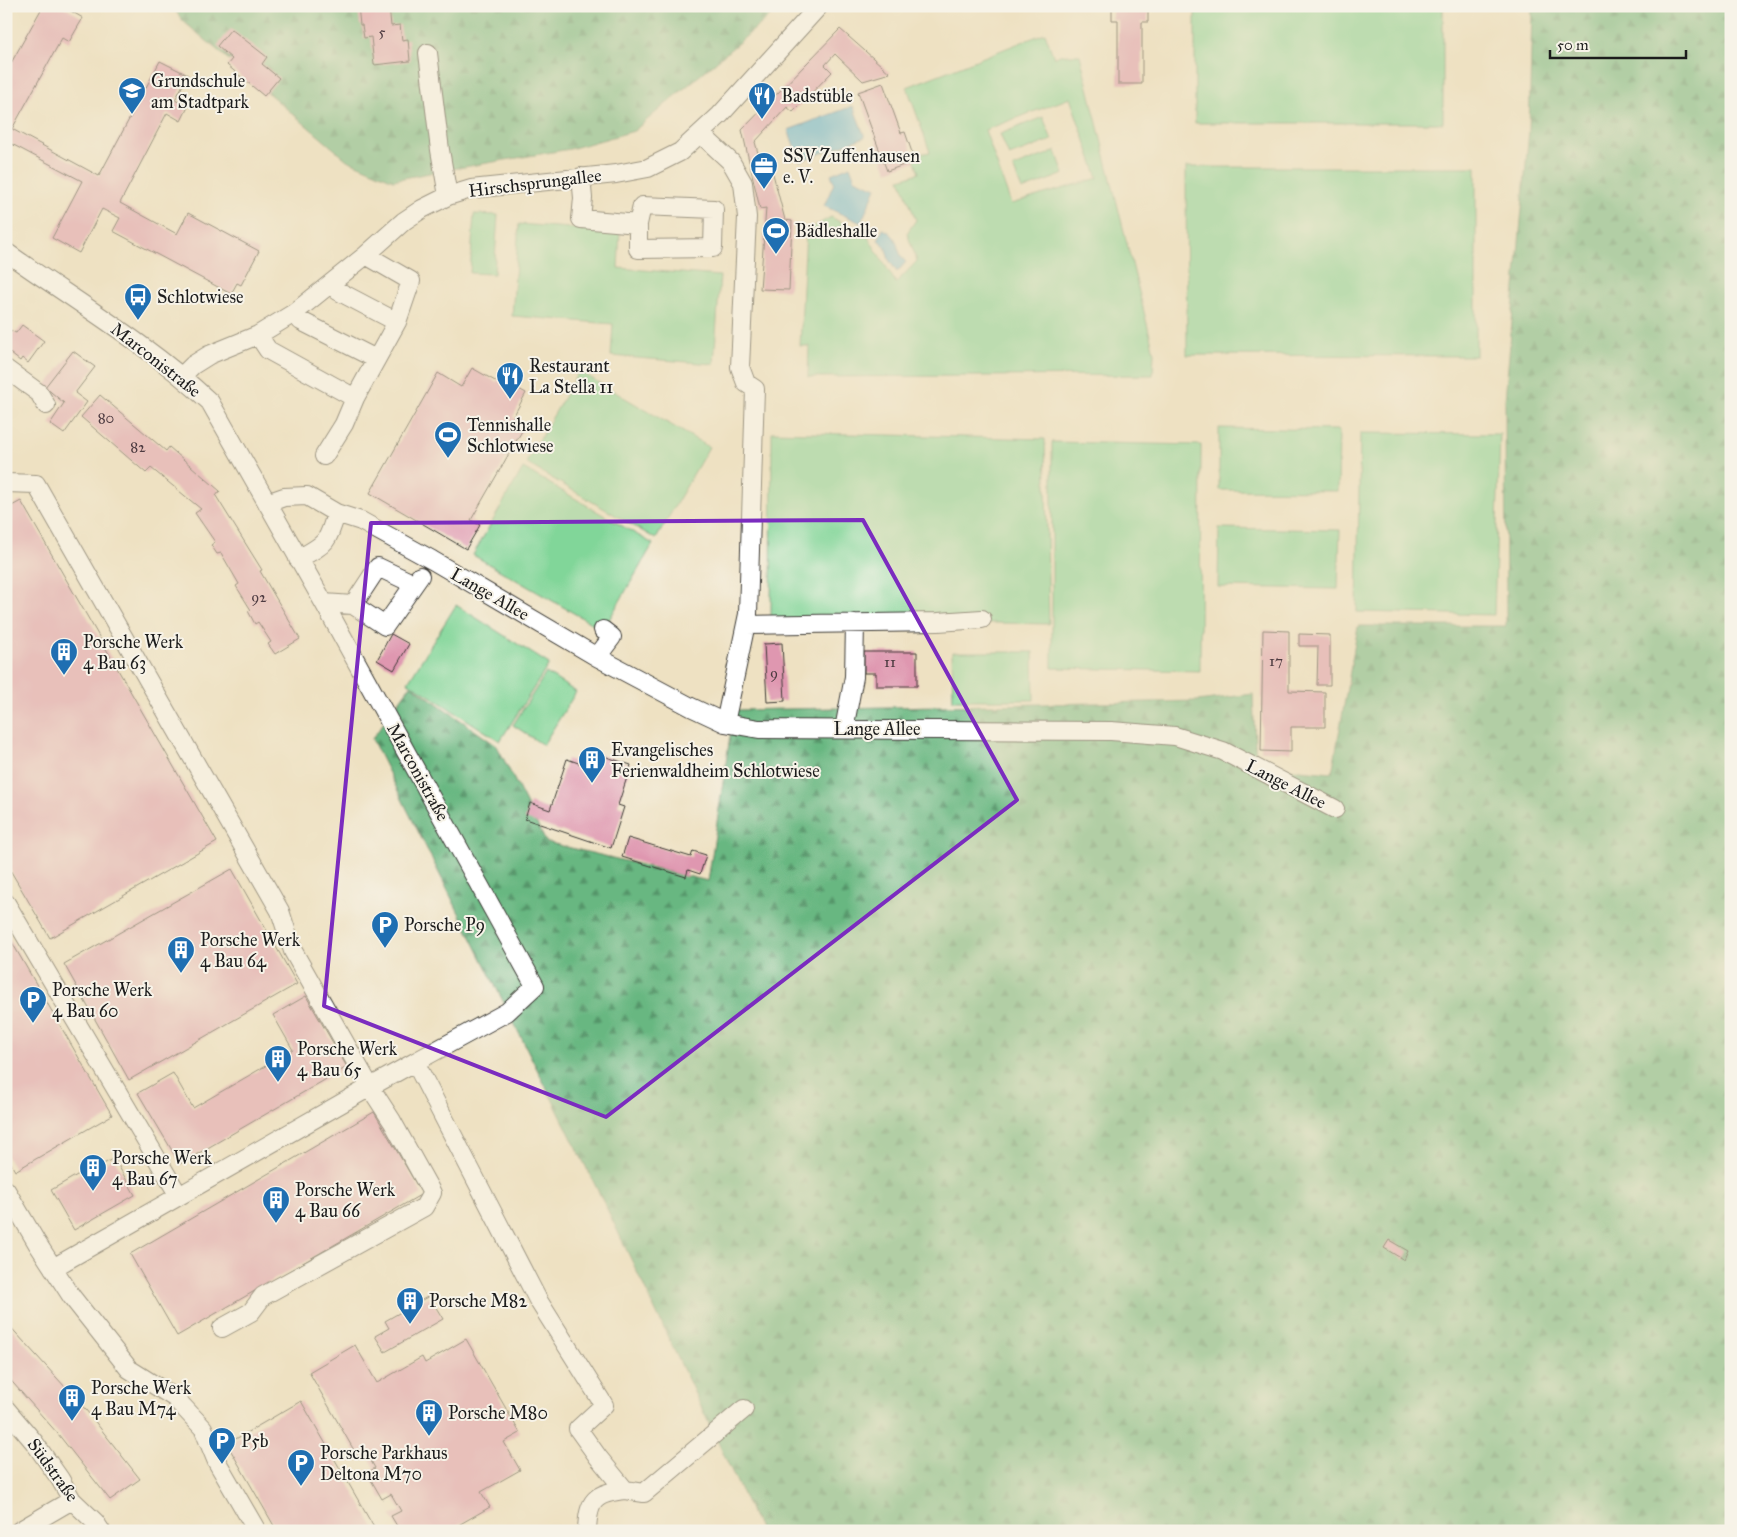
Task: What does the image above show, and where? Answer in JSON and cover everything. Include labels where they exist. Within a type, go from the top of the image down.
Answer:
[{"type":"street","name":"Hirschsprungallee","points":[[182,376],[193,365],[209,355],[258,335],[294,313],[404,222],[422,209],[448,196],[471,189],[581,176],[616,174],[648,168],[680,152],[701,134],[819,6]]},
{"type":"street","points":[[428,53],[440,150],[448,196]]},
{"type":"street","points":[[701,134],[731,162],[743,183],[747,217],[740,367],[746,383],[755,389],[748,614],[725,723]]},
{"type":"street","points":[[581,176],[581,219],[638,224]]},
{"type":"street","points":[[642,206],[714,209],[712,248],[638,249],[638,224],[642,206]]},
{"type":"street","name":"Marconistraße","points":[[6,252],[136,341],[182,376],[210,402],[324,603],[535,986],[507,1012],[415,1062]]},
{"type":"street","points":[[324,456],[344,424],[355,398],[397,322],[411,281],[366,255]]},
{"type":"street","points":[[332,283],[338,291],[397,322]]},
{"type":"street","points":[[294,313],[301,321],[376,359]]},
{"type":"street","points":[[258,335],[268,350],[355,398]]},
{"type":"street","points":[[6,369],[39,393],[46,405]]},
{"type":"street","points":[[6,483],[36,484],[280,910],[293,951],[432,1192],[424,1206],[263,1296],[251,1312],[222,1328]]},
{"type":"street","points":[[267,503],[284,497],[307,496],[336,513],[330,536],[319,547],[298,559]]},
{"type":"street","name":"Lange Allee","points":[[336,513],[361,521],[597,657],[725,723],[759,729],[1111,731],[1175,736],[1223,751],[1335,809]]},
{"type":"street","points":[[324,603],[353,605],[385,626],[417,579],[378,567],[353,605]]},
{"type":"street","points":[[746,625],[982,619]]},
{"type":"street","points":[[844,729],[854,677],[855,623]]},
{"type":"street","points":[[597,657],[612,637],[603,630]]},
{"type":"street","points":[[6,903],[179,1196]]},
{"type":"street","points":[[52,1268],[415,1062],[538,1300],[604,1405],[578,1429],[625,1490]]},
{"type":"street","points":[[6,1190],[52,1268],[72,1297],[129,1369],[175,1398],[203,1428],[217,1462],[257,1531]]},
{"type":"street","name":"Südstraße","points":[[6,1409],[34,1442],[72,1500],[95,1522],[101,1531]]},
{"type":"street","points":[[587,1531],[587,1515],[594,1499],[608,1492],[625,1490],[644,1493],[744,1409]]},
{"type":"street","points":[[19,1531],[72,1500]]},
{"type":"highlighted area","points":[[863,520],[1017,800],[606,1117],[324,1006],[371,523]]},
{"type":"green space","points":[[172,6],[782,6],[634,131],[570,149],[393,180],[347,160],[183,21]]},
{"type":"green space","points":[[1195,6],[1443,6],[1443,123],[1195,123]]},
{"type":"green space","points":[[1532,6],[1731,6],[1731,1531],[760,1531],[609,1213],[372,739],[411,685],[497,746],[546,842],[708,881],[734,710],[1197,701],[1253,694],[1256,766],[1332,773],[1358,626],[1506,626],[1505,400],[1529,130]]},
{"type":"green space","points":[[1045,33],[1054,58],[1060,55],[1080,55],[1154,352],[1153,375],[808,377],[809,346],[800,346],[806,231],[831,217],[868,237],[896,283],[917,261],[907,233],[916,220],[900,179],[919,173],[913,155],[930,152],[907,87]],"holes":[[[1070,98],[1098,178],[1011,204],[985,130]]]},
{"type":"green space","points":[[1043,117],[1052,140],[1009,156],[1000,134]]},
{"type":"green space","points":[[1056,151],[1064,174],[1022,190],[1013,167]]},
{"type":"green space","points":[[1186,167],[1476,167],[1476,356],[1187,355]]},
{"type":"green space","points":[[474,214],[498,215],[494,274],[470,273]]},
{"type":"green space","points":[[519,224],[620,232],[618,268],[720,276],[714,364],[611,356],[613,324],[512,316]]},
{"type":"green space","points":[[579,371],[709,447],[656,539],[526,463]]},
{"type":"green space","points":[[1219,428],[1339,430],[1338,491],[1219,490]]},
{"type":"green space","points":[[772,432],[1045,439],[1049,624],[771,619]]},
{"type":"green space","points":[[1360,433],[1500,434],[1494,615],[1357,612]]},
{"type":"green space","points":[[1052,442],[1201,445],[1200,671],[1052,668]]},
{"type":"green space","points":[[523,468],[653,544],[603,630],[473,555]]},
{"type":"green space","points":[[1219,528],[1340,530],[1338,589],[1218,587]]},
{"type":"green space","points":[[456,605],[549,664],[500,741],[408,682]]},
{"type":"green space","points":[[952,652],[1033,652],[1034,700],[953,700]]},
{"type":"green space","points":[[546,673],[576,692],[543,745],[513,725]]},
{"type":"water","points":[[853,106],[865,137],[800,161],[788,130]]},
{"type":"water","points":[[850,166],[855,179],[876,188],[861,223],[824,206],[834,183],[831,174]]},
{"type":"water","points":[[883,229],[893,236],[902,258],[906,262],[897,272],[889,260],[885,246],[878,240]]},
{"type":"building","points":[[43,6],[62,6],[83,18],[69,42],[62,38],[12,129],[99,176],[160,61],[188,75],[175,100],[188,107],[181,121],[167,113],[120,203],[177,234],[188,213],[259,251],[241,285],[237,283],[231,294],[113,231],[120,218],[102,209],[79,253],[52,238],[82,181],[6,141],[6,72]]},
{"type":"building","points":[[358,6],[389,6],[391,26],[400,25],[402,40],[408,39],[410,61],[374,65],[371,37],[364,38],[362,25],[360,25]]},
{"type":"building","points":[[1112,6],[1148,6],[1148,22],[1142,22],[1142,84],[1118,84],[1118,20],[1112,20]]},
{"type":"building","points":[[231,29],[267,57],[262,64],[279,78],[264,96],[227,65],[232,59],[217,46]]},
{"type":"building","points":[[840,29],[890,73],[863,81],[835,54],[825,65],[832,72],[793,112],[787,107],[755,142],[763,172],[772,170],[785,220],[792,221],[789,290],[760,289],[766,208],[760,209],[742,130]]},
{"type":"building","points":[[883,83],[901,133],[905,132],[915,161],[887,171],[858,92]]},
{"type":"building","points":[[22,325],[44,341],[28,363],[22,358],[20,361],[6,350],[6,333],[10,330],[16,333]]},
{"type":"building","points":[[73,351],[95,367],[75,393],[87,402],[64,434],[50,424],[64,403],[45,387]]},
{"type":"building","name":"Tennishalle Schlotwiese","points":[[472,368],[497,382],[499,378],[526,393],[513,417],[526,424],[471,520],[480,525],[466,549],[370,493],[438,373],[461,387]]},
{"type":"building","points":[[100,395],[166,451],[169,447],[220,491],[216,496],[262,570],[260,571],[300,639],[275,654],[268,644],[271,642],[258,622],[255,624],[248,611],[251,610],[236,586],[239,584],[221,553],[217,554],[211,545],[215,542],[195,513],[201,509],[151,468],[146,473],[81,417]]},
{"type":"building","name":"Porsche Werk 4 Bau 63","points":[[21,501],[217,842],[50,938],[6,863],[6,509]]},
{"type":"building","points":[[1263,630],[1289,631],[1289,691],[1325,692],[1325,727],[1291,727],[1291,752],[1261,751]]},
{"type":"building","points":[[391,634],[409,644],[394,670],[377,660]]},
{"type":"building","points":[[1299,634],[1330,635],[1330,685],[1317,685],[1318,646],[1299,646]]},
{"type":"building","points":[[782,643],[785,701],[767,702],[764,644]]},
{"type":"building","points":[[864,652],[917,652],[917,686],[876,686],[876,673],[864,673]]},
{"type":"building","name":"Evangelisches Ferienwaldheim Schlotwiese","points":[[594,753],[631,765],[618,805],[624,807],[611,848],[525,819],[530,803],[550,810],[567,759],[590,767]]},
{"type":"building","points":[[628,838],[691,857],[693,851],[706,855],[700,874],[688,870],[686,877],[622,857]]},
{"type":"building","name":"Porsche Werk 4 Bau 64","points":[[232,869],[297,984],[129,1080],[64,964]]},
{"type":"building","name":"Porsche Werk 4 Bau 60","points":[[6,932],[112,1115],[15,1171],[6,1155]]},
{"type":"building","name":"Porsche Werk 4 Bau 65","points":[[306,996],[347,1067],[180,1164],[138,1093],[173,1073],[193,1108],[293,1050],[273,1015]]},
{"type":"building","name":"Porsche Werk 4 Bau 66","points":[[374,1112],[422,1194],[177,1336],[130,1254]]},
{"type":"building","name":"Porsche Werk 4 Bau 67","points":[[114,1158],[135,1195],[74,1230],[51,1190],[98,1163],[100,1166]]},
{"type":"building","points":[[1389,1240],[1408,1251],[1404,1260],[1384,1248]]},
{"type":"building","name":"Porsche M82","points":[[429,1296],[443,1319],[385,1352],[375,1336],[389,1328],[385,1321]]},
{"type":"building","name":"Porsche Werk 4 Bau M74","points":[[6,1322],[86,1410],[140,1479],[110,1500],[58,1434],[6,1375]]},
{"type":"building","name":"Porsche M80","points":[[466,1339],[520,1433],[504,1442],[520,1470],[481,1492],[490,1507],[448,1531],[400,1531],[391,1516],[401,1511],[391,1494],[382,1499],[367,1473],[375,1468],[367,1454],[359,1459],[309,1372],[355,1345],[377,1383],[422,1357],[425,1363]]},
{"type":"building","name":"Porsche Parkhaus Deltona M70","points":[[301,1401],[376,1531],[277,1531],[227,1444]]},
{"type":"place","name":"Grundschule am Stadtpark","points":[[132,115]]},
{"type":"place","name":"Badstüble","points":[[762,120]]},
{"type":"place","name":"SSV Zuffenhausen e. V.","points":[[764,190]]},
{"type":"place","name":"Bädleshalle","points":[[776,255]]},
{"type":"place","name":"Schlotwiese","points":[[138,321]]},
{"type":"place","name":"Restaurant La Stella 11","points":[[510,400]]},
{"type":"place","name":"Tennishalle Schlotwiese","points":[[448,459]]},
{"type":"place","name":"Porsche Werk 4 Bau 63","points":[[64,676]]},
{"type":"place","name":"Evangelisches Ferienwaldheim Schlotwiese","points":[[592,784]]},
{"type":"place","name":"Porsche P9","points":[[385,949]]},
{"type":"place","name":"Porsche Werk 4 Bau 64","points":[[181,974]]},
{"type":"place","name":"Porsche Werk 4 Bau 60","points":[[33,1024]]},
{"type":"place","name":"Porsche Werk 4 Bau 65","points":[[278,1083]]},
{"type":"place","name":"Porsche Werk 4 Bau 67","points":[[93,1192]]},
{"type":"place","name":"Porsche Werk 4 Bau 66","points":[[276,1224]]},
{"type":"place","name":"Porsche M82","points":[[410,1325]]},
{"type":"place","name":"Porsche Werk 4 Bau M74","points":[[72,1422]]},
{"type":"place","name":"Porsche M80","points":[[429,1437]]},
{"type":"place","name":"P5b","points":[[222,1465]]},
{"type":"place","name":"Porsche Parkhaus Deltona M70","points":[[301,1487]]}]
